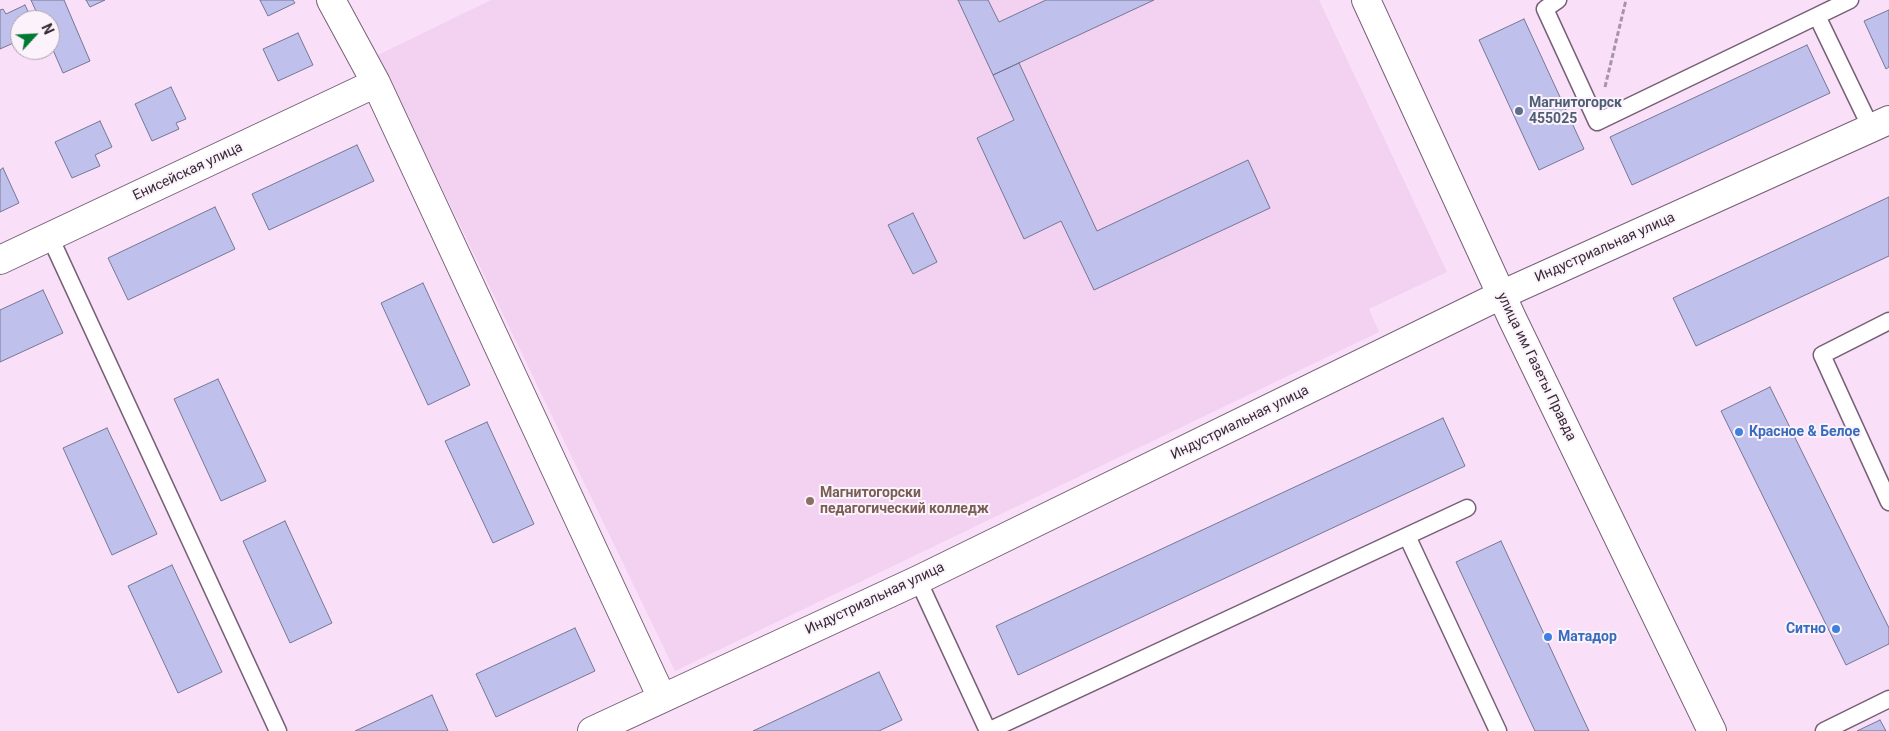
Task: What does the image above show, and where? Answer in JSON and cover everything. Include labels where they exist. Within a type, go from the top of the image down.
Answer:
[{"type":"street","points":[[331,0],[376,83],[662,698]]},
{"type":"street","name":"улица им Газеты Правда","points":[[1366,0],[1501,295],[1712,731]]},
{"type":"street","name":"Енисейская улица","points":[[0,260],[376,83]]},
{"type":"street","name":"Индустриальная улица","points":[[592,731],[918,580],[1501,295],[1880,124]]},
{"type":"lane","points":[[1558,0],[1545,9],[1597,122],[1850,0]]},
{"type":"lane","points":[[1817,16],[1880,124]]},
{"type":"lane","points":[[50,237],[278,731]]},
{"type":"lane","points":[[1889,321],[1822,355],[1889,502]]},
{"type":"lane","points":[[918,580],[988,731],[1467,508]]},
{"type":"lane","points":[[1407,536],[1498,731]]},
{"type":"lane","points":[[1824,731],[1889,698]]},
{"type":"path","points":[[1597,122],[1626,0]]},
{"type":"shaded area","name":"Магнитогорски педагогический колледж","points":[[491,0],[1319,0],[1447,272],[1369,309],[1379,332],[675,671],[378,55]]},
{"type":"building","points":[[31,0],[64,0],[90,61],[63,73],[57,60],[60,60],[60,10],[36,10]]},
{"type":"building","points":[[86,0],[105,0],[90,7]]},
{"type":"building","points":[[260,0],[293,0],[295,3],[268,16]]},
{"type":"building","points":[[958,0],[988,0],[999,22],[1046,0],[1154,0],[993,75]]},
{"type":"building","points":[[25,5],[27,10],[14,10]]},
{"type":"building","points":[[3,9],[6,14],[10,12],[10,44],[0,49],[0,10]]},
{"type":"building","points":[[1889,10],[1889,67],[1886,69],[1864,21]]},
{"type":"building","points":[[1524,19],[1584,149],[1539,170],[1479,40]]},
{"type":"building","points":[[298,33],[313,65],[278,81],[263,49]]},
{"type":"building","points":[[1807,45],[1830,93],[1632,185],[1610,137]]},
{"type":"building","points":[[1019,63],[1097,231],[1248,160],[1270,208],[1094,290],[1061,221],[1024,239],[977,138],[1014,120],[993,75]]},
{"type":"building","points":[[171,87],[186,119],[176,123],[179,129],[152,141],[135,104]]},
{"type":"building","points":[[100,121],[112,147],[95,155],[100,166],[72,178],[55,142]]},
{"type":"building","points":[[357,145],[374,181],[269,230],[252,194]]},
{"type":"building","points":[[3,168],[19,203],[0,212],[0,170]]},
{"type":"building","points":[[1889,197],[1889,256],[1696,346],[1673,298]]},
{"type":"building","points":[[215,207],[235,249],[128,300],[108,258]]},
{"type":"building","points":[[913,213],[937,262],[913,274],[888,225]]},
{"type":"building","points":[[423,283],[470,385],[428,405],[381,303]]},
{"type":"building","points":[[43,290],[63,333],[0,362],[0,310]]},
{"type":"building","points":[[218,379],[266,481],[221,501],[174,399]]},
{"type":"building","points":[[1770,387],[1889,628],[1889,644],[1846,665],[1721,411]]},
{"type":"building","points":[[1443,418],[1465,466],[1018,675],[996,626]]},
{"type":"building","points":[[487,422],[534,524],[493,543],[445,441]]},
{"type":"building","points":[[107,428],[157,534],[112,555],[63,448]]},
{"type":"building","points":[[285,521],[332,623],[290,643],[243,541]]},
{"type":"building","points":[[1501,541],[1589,731],[1535,731],[1456,562]]},
{"type":"building","points":[[172,565],[222,672],[178,693],[128,586]]},
{"type":"building","points":[[575,628],[595,671],[496,717],[476,674]]},
{"type":"building","points":[[879,672],[902,720],[879,731],[753,731]]},
{"type":"building","points":[[432,695],[448,731],[355,731]]},
{"type":"building","points":[[1880,720],[1886,731],[1857,731]]},
{"type":"place","name":"Магнитогорск 455025","points":[[1519,111]]},
{"type":"place","name":"Красное & Белое","points":[[1739,432]]},
{"type":"place","name":"Магнитогорски педагогический колледж","points":[[810,501]]},
{"type":"place","name":"Ситно","points":[[1836,629]]},
{"type":"place","name":"Матадор","points":[[1548,637]]}]
